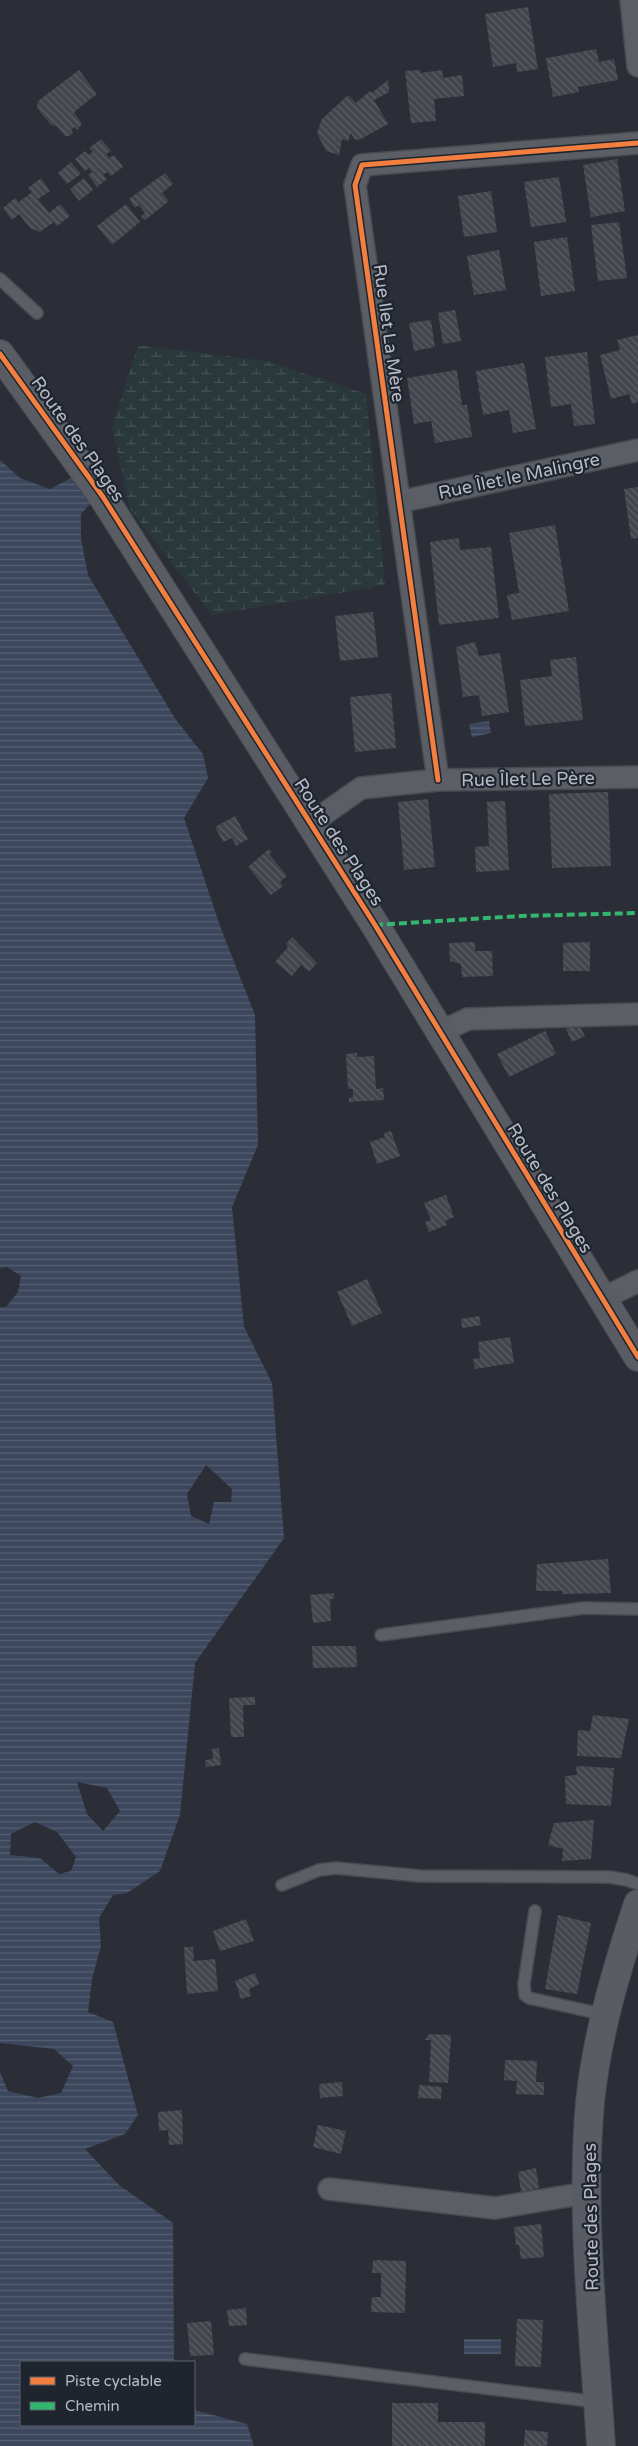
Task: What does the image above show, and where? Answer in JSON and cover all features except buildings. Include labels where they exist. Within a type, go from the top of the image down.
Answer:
[{"type":"street","points":[[634,13],[638,66]]},
{"type":"street","name":"Rue Ilet La Mère","points":[[438,780],[355,184],[362,165],[638,143]]},
{"type":"street","name":"Route des Plages","points":[[0,354],[103,497],[375,925],[638,1357]]},
{"type":"street","name":"Rue Îlet le Malingre","points":[[399,502],[638,450]]},
{"type":"street","name":"Rue Îlet Le Père","points":[[310,824],[361,788],[438,780],[638,777]]},
{"type":"street","points":[[440,1032],[468,1019],[638,1014]]},
{"type":"street","points":[[602,1299],[638,1281]]},
{"type":"street","name":"Route des Plages","points":[[601,2446],[586,2193],[590,2102],[600,2035],[631,1949],[638,1904]]},
{"type":"street","points":[[329,2189],[495,2208],[586,2193]]},
{"type":"lane","points":[[0,280],[37,313]]},
{"type":"lane","points":[[381,1635],[584,1608],[638,1609]]},
{"type":"lane","points":[[282,1885],[319,1870],[345,1868],[420,1876],[608,1877],[638,1884]]},
{"type":"lane","points":[[535,1911],[524,1984],[525,1994],[529,1998],[606,2015]]},
{"type":"lane","points":[[244,2359],[598,2402]]},
{"type":"green space","points":[[138,345],[267,361],[366,394],[385,585],[212,615],[130,509],[112,427]]},
{"type":"water","points":[[0,460],[20,478],[50,489],[73,477],[92,502],[81,514],[81,539],[88,575],[176,720],[203,754],[208,778],[184,818],[220,926],[255,1015],[258,1145],[232,1207],[244,1327],[272,1383],[284,1538],[195,1663],[180,1815],[160,1871],[127,1893],[113,1895],[99,1918],[101,1946],[92,1979],[88,2012],[113,2022],[138,2115],[125,2134],[85,2149],[119,2185],[173,2223],[174,2361],[20,2361],[20,2426],[195,2426],[195,2410],[247,2424],[254,2446],[0,2446],[0,2072],[8,2091],[38,2098],[61,2093],[73,2066],[54,2049],[0,2043],[0,1307],[6,1307],[18,1292],[21,1276],[7,1267],[0,1268]],"holes":[[[206,1465],[232,1489],[231,1502],[214,1502],[209,1524],[191,1516],[187,1494]],[[77,1782],[107,1788],[120,1811],[103,1831],[87,1814]],[[35,1822],[57,1832],[76,1857],[71,1871],[59,1874],[40,1858],[10,1855],[11,1834]]]},
{"type":"water","points":[[489,721],[491,733],[472,737],[469,724]]},
{"type":"water","points":[[464,2339],[501,2339],[501,2354],[464,2354]]},
{"type":"marked path","points":[[375,925],[521,916],[638,913]]},
{"type":"cycle path","points":[[438,780],[355,185],[362,165],[638,143]]},
{"type":"cycle path","points":[[0,354],[103,497],[375,925],[638,1357]]}]
